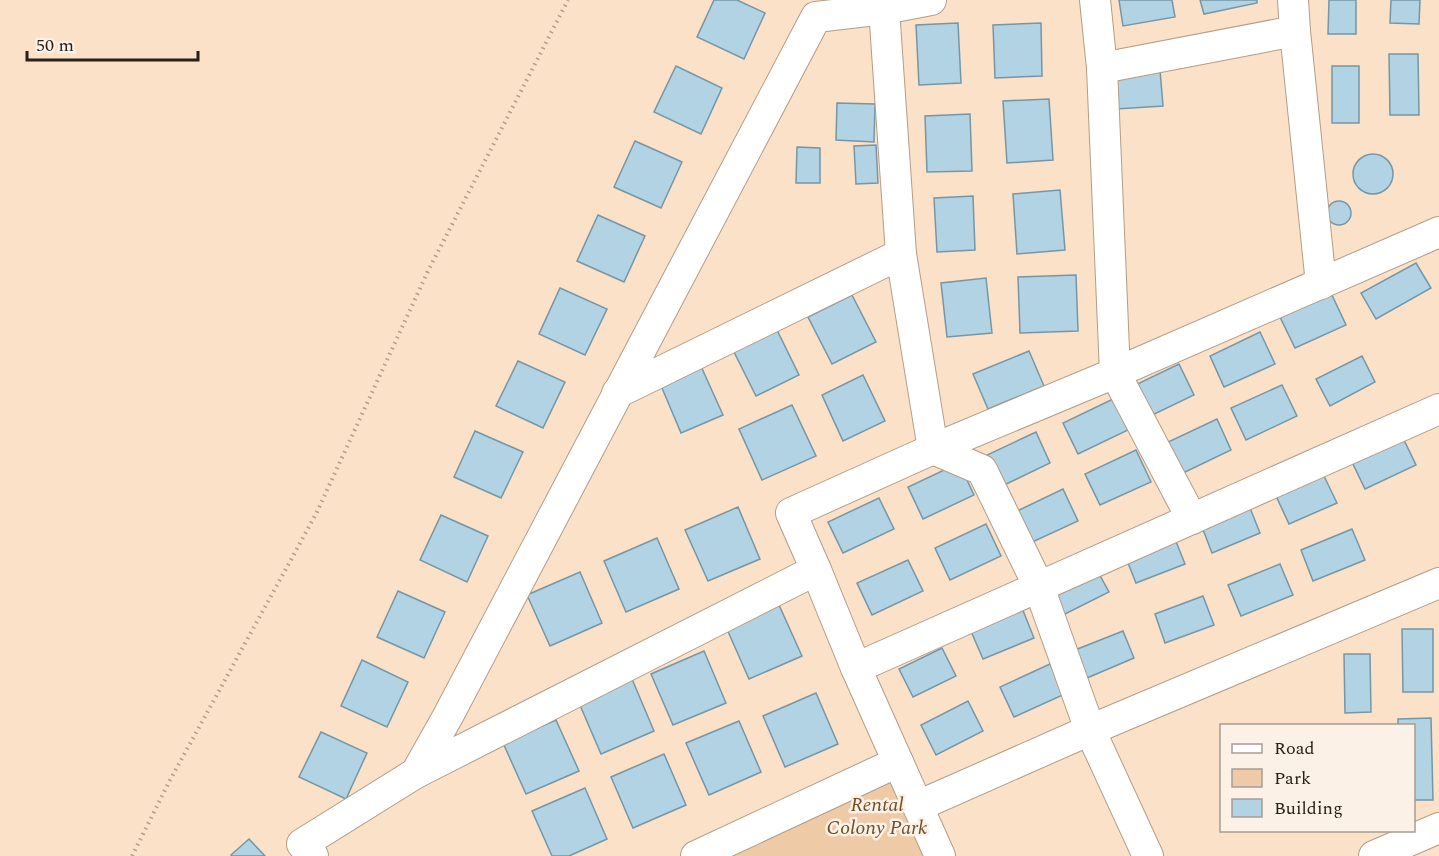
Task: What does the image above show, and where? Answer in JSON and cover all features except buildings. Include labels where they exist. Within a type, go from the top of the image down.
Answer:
[{"type":"street","points":[[416,773],[819,9],[884,9],[931,0]]},
{"type":"street","points":[[1095,0],[1102,68],[1115,373],[1192,519]]},
{"type":"street","points":[[1293,0],[1321,285]]},
{"type":"street","points":[[884,9],[901,254],[933,449]]},
{"type":"street","points":[[1102,68],[1295,31]]},
{"type":"street","points":[[940,856],[856,668],[791,513],[933,449],[1321,285],[1439,232]]},
{"type":"street","points":[[618,393],[901,254]]},
{"type":"street","points":[[856,668],[1439,409]]},
{"type":"street","points":[[933,449],[982,470],[1039,587],[1090,730],[1148,856]]},
{"type":"street","points":[[313,856],[302,844],[416,773],[816,570]]},
{"type":"street","points":[[918,806],[1090,730],[1439,583]]},
{"type":"street","points":[[696,856],[898,762]]},
{"type":"street","points":[[1374,856],[1439,828]]},
{"type":"path","points":[[132,856],[174,772],[316,514],[428,271],[568,0]]},
{"type":"green space","name":"Rental Colony Park","points":[[898,762],[939,856],[696,856]]}]
